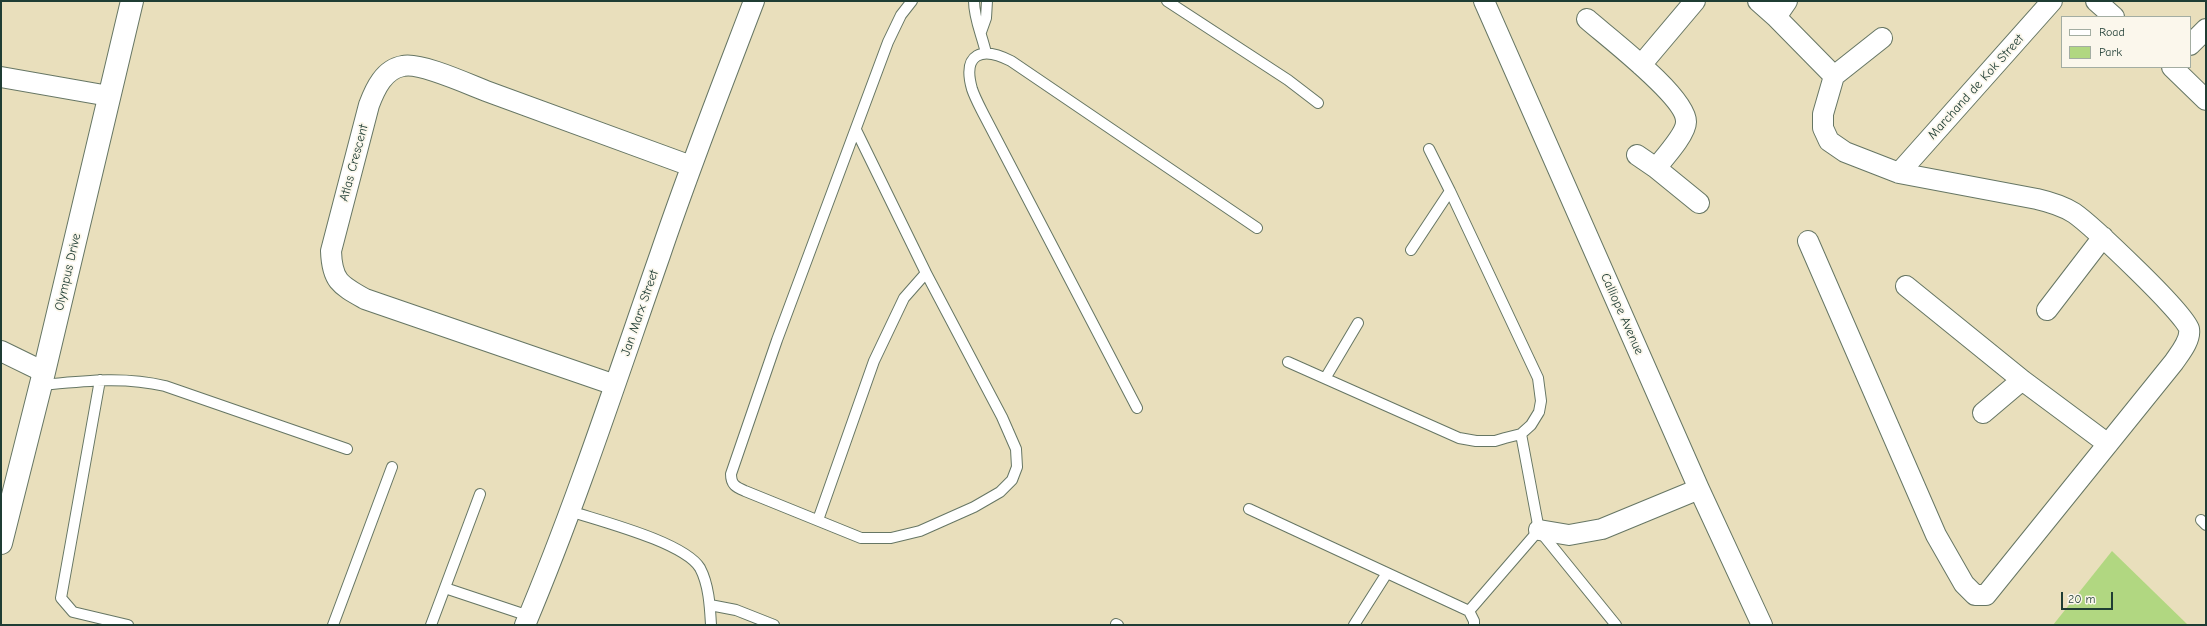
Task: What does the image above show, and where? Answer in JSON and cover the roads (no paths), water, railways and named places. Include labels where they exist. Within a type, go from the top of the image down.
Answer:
[{"type":"street","name":"Olympus Drive","points":[[1,543],[42,379],[132,1]]},
{"type":"street","name":"Jan Marx Street","points":[[527,621],[570,511],[691,166],[754,1]]},
{"type":"street","name":"Calliope Avenue","points":[[1484,1],[1699,489],[1762,625]]},
{"type":"street","points":[[1641,65],[1695,1]]},
{"type":"street","points":[[1758,1],[1781,9],[1834,76]]},
{"type":"street","name":"Marchand de Kok Street","points":[[1899,173],[2052,1]]},
{"type":"street","points":[[2096,1],[2113,16]]},
{"type":"street","points":[[1586,19],[1641,65],[1670,93],[1685,115],[1684,129],[1656,168]]},
{"type":"street","points":[[2191,43],[2206,29]]},
{"type":"street","points":[[1808,241],[1936,535],[1955,571],[1964,584],[1975,594],[1986,595],[2174,362],[2188,340],[2189,330],[2182,317],[2103,237],[2074,213],[2054,203],[1899,173],[1845,152],[1829,141],[1823,128],[1824,114],[1834,76],[1882,38]]},
{"type":"street","name":"Atlas Crescent","points":[[615,385],[365,300],[348,290],[338,281],[332,270],[330,251],[369,105],[375,90],[393,68],[405,65],[416,67],[456,80],[691,166]]},
{"type":"street","points":[[2173,68],[2206,100]]},
{"type":"street","points":[[1,77],[109,96]]},
{"type":"street","points":[[1637,155],[1656,168],[1699,203]]},
{"type":"street","points":[[2047,310],[2103,237]]},
{"type":"street","points":[[1906,286],[2022,380],[2108,444]]},
{"type":"street","points":[[1,351],[42,379]]},
{"type":"street","points":[[1983,413],[2022,380]]},
{"type":"street","points":[[1539,530],[1569,535],[1602,529],[1699,489]]},
{"type":"lane","points":[[901,15],[904,1]]},
{"type":"lane","points":[[856,130],[926,274],[1002,417],[1016,450],[1017,467],[1012,480],[1000,492],[974,507],[920,531],[891,538],[861,538],[737,487],[731,481],[731,474],[777,340],[888,42],[901,15],[912,1]]},
{"type":"lane","points":[[974,1],[974,14],[981,32],[986,53]]},
{"type":"lane","points":[[981,32],[986,18],[987,1]]},
{"type":"lane","points":[[1167,1],[1288,80],[1318,103]]},
{"type":"lane","points":[[1137,408],[984,115],[973,90],[970,75],[971,62],[977,56],[986,53],[997,54],[1030,73],[1257,228]]},
{"type":"lane","points":[[1288,362],[1326,377],[1459,438],[1495,441],[1521,434],[1531,425],[1539,412],[1541,402],[1538,378],[1429,149]]},
{"type":"lane","points":[[1411,250],[1450,191]]},
{"type":"lane","points":[[818,520],[874,361],[904,298],[926,274]]},
{"type":"lane","points":[[1326,377],[1358,323]]},
{"type":"lane","points":[[42,379],[136,380],[165,386],[347,449]]},
{"type":"lane","points":[[100,380],[60,598],[73,612],[128,625]]},
{"type":"lane","points":[[1521,434],[1539,530],[1616,625]]},
{"type":"lane","points":[[333,625],[392,467]]},
{"type":"lane","points":[[431,625],[480,494]]},
{"type":"lane","points":[[1249,509],[1469,611],[1474,621],[1474,625]]},
{"type":"lane","points":[[570,511],[652,539],[690,557],[702,575],[710,605],[711,625]]},
{"type":"lane","points":[[1469,611],[1539,530]]},
{"type":"lane","points":[[1354,625],[1387,573]]},
{"type":"lane","points":[[444,588],[527,621]]},
{"type":"lane","points":[[710,605],[736,610],[774,625]]}]
